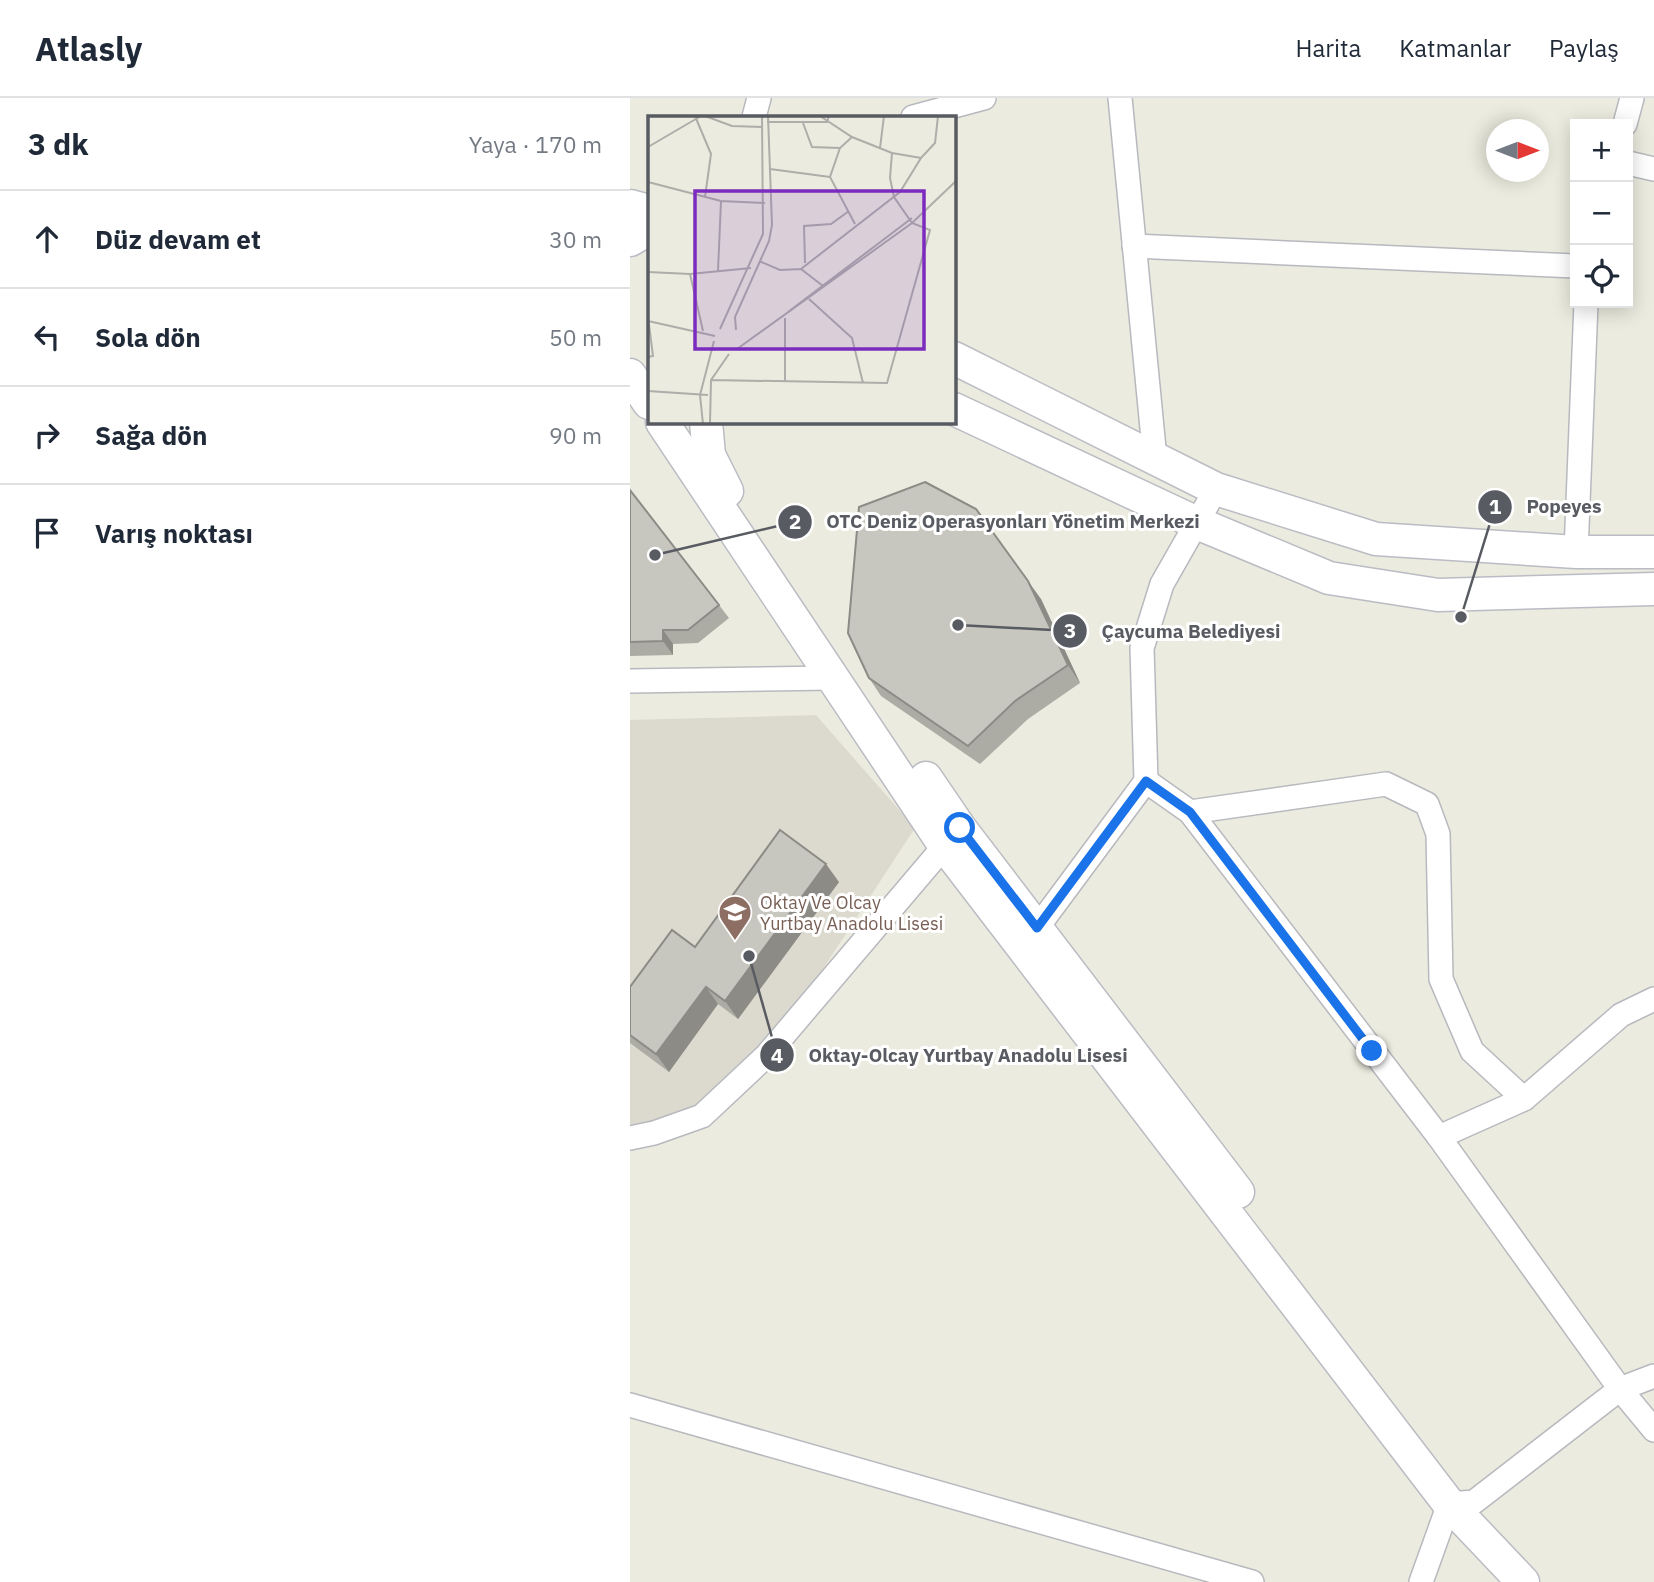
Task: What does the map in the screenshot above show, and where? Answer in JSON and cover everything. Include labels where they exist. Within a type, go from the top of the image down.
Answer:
[{"type":"street","points":[[754,116],[759,98]]},
{"type":"street","points":[[917,116],[984,98]]},
{"type":"street","points":[[1120,98],[1155,459]]},
{"type":"street","points":[[1626,119],[1632,98]]},
{"type":"street","points":[[1633,164],[1654,169]]},
{"type":"street","points":[[630,206],[648,211]]},
{"type":"street","points":[[630,240],[648,230]]},
{"type":"street","points":[[1134,246],[1570,267]]},
{"type":"street","points":[[1576,552],[1586,308]]},
{"type":"street","points":[[956,359],[1216,489],[1376,539],[1576,552],[1654,552]]},
{"type":"street","points":[[630,373],[648,384]]},
{"type":"street","points":[[630,373],[648,401]]},
{"type":"street","points":[[956,410],[1197,523],[1329,578],[1438,595],[1654,589]]},
{"type":"street","points":[[663,424],[833,678],[1522,1582]]},
{"type":"street","points":[[706,424],[709,455],[723,485],[953,837],[1037,928],[1462,1503],[1548,1582]]},
{"type":"street","points":[[1037,928],[1146,781],[1142,648],[1162,584],[1216,489]]},
{"type":"street","points":[[630,681],[833,678]]},
{"type":"street","points":[[1146,781],[1190,812],[1439,1138],[1619,1389],[1654,1430]]},
{"type":"street","points":[[1190,812],[1386,784],[1427,804],[1438,834],[1441,979],[1472,1051],[1524,1099]]},
{"type":"street","points":[[630,1138],[654,1133],[702,1116],[721,1099],[766,1056],[953,837]]},
{"type":"street","points":[[1439,1138],[1524,1099],[1621,1015],[1654,999]]},
{"type":"street","points":[[1421,1582],[1462,1503],[1619,1389],[1654,1376]]},
{"type":"street","points":[[630,1405],[1252,1582]]},
{"type":"shaded area","name":"Oktay Ve Olcay Yurtbay Anadolu Lisesi","points":[[816,715],[915,828],[766,1056],[702,1116],[630,1138],[630,720]]},
{"type":"building","points":[[925,482],[976,509],[1028,581],[1068,665],[1015,701],[968,746],[869,678],[848,633],[859,507]]},
{"type":"building","points":[[630,490],[719,605],[688,630],[663,630],[663,641],[630,642]]},
{"type":"building","points":[[780,830],[826,864],[725,1001],[706,987],[656,1054],[630,1035],[630,987],[672,930],[695,947]]},
{"type":"place","name":"OTC Deniz Operasyonları Yönetim Merkezi","points":[[655,555]]},
{"type":"place","name":"Popeyes","points":[[1461,617]]},
{"type":"place","name":"Çaycuma Belediyesi","points":[[958,625]]},
{"type":"place","name":"Oktay Ve Olcay Yurtbay Anadolu Lisesi","points":[[735,942]]},
{"type":"place","name":"Oktay-Olcay Yurtbay Anadolu Lisesi","points":[[749,956]]},
{"type":"route","points":[[960,828],[1037,928],[1146,781],[1190,812],[1372,1051]]}]
